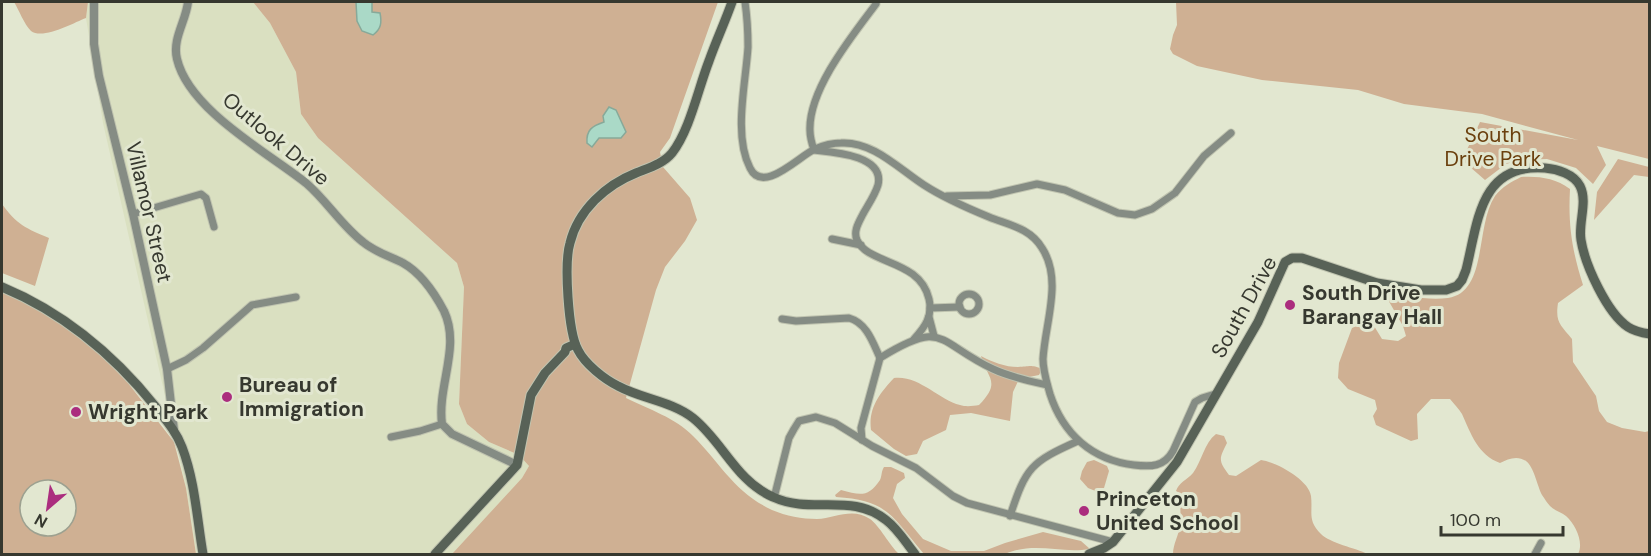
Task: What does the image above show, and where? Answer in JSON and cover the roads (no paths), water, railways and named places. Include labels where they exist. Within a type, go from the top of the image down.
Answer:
[{"type":"main road","points":[[732,2],[686,125],[672,153],[653,166],[614,184],[592,202],[582,214],[570,243],[567,272],[568,305],[577,348],[596,369],[618,386],[668,405],[693,418],[739,473],[761,492],[805,506],[844,504],[867,508],[887,521],[915,555]]},
{"type":"main road","name":"South Drive","points":[[1089,555],[1113,542],[1177,462],[1258,322],[1285,262],[1292,258],[1302,258],[1377,283],[1404,288],[1446,290],[1457,286],[1462,280],[1481,204],[1491,189],[1500,180],[1520,170],[1555,169],[1574,177],[1578,182],[1583,197],[1581,239],[1587,262],[1600,294],[1629,329],[1650,334]]},
{"type":"main road","points":[[2,287],[65,321],[105,352],[127,372],[174,430],[183,449],[191,482],[203,555]]},
{"type":"main road","points":[[435,555],[517,465],[531,395],[545,373],[565,352],[577,348]]},
{"type":"street","name":"Villamor Street","points":[[94,2],[94,44],[99,76],[133,214],[167,369],[174,430]]},
{"type":"street","name":"Outlook Drive","points":[[188,2],[176,44],[176,58],[190,87],[209,108],[247,141],[307,184],[362,241],[382,255],[412,270],[438,300],[450,333],[442,424]]},
{"type":"street","points":[[745,2],[748,33],[742,113],[743,137],[750,168],[758,176],[769,177],[814,150],[841,143],[863,146],[942,196],[1020,228],[1037,240],[1044,251],[1053,281],[1043,359],[1047,385],[1057,413],[1078,441],[1097,454],[1118,462],[1144,466],[1163,463],[1173,451],[1195,402],[1215,394]]},
{"type":"street","points":[[814,150],[810,119],[819,92],[845,48],[876,4]]},
{"type":"street","points":[[942,196],[990,195],[1037,184],[1065,190],[1118,213],[1135,215],[1152,209],[1175,193],[1204,156],[1231,133]]},
{"type":"street","points":[[814,150],[856,157],[876,169],[878,187],[856,228],[857,240],[861,245]]},
{"type":"street","points":[[133,214],[201,194],[206,198],[214,227]]},
{"type":"street","points":[[832,239],[861,245],[918,277],[927,292],[929,317],[934,336]]},
{"type":"street","points":[[167,369],[203,348],[252,305],[296,297]]},
{"type":"street","points":[[930,308],[960,307]]},
{"type":"street","points":[[914,339],[929,317]]},
{"type":"street","points":[[782,319],[796,321],[849,318],[864,327],[880,358],[859,438]]},
{"type":"street","points":[[880,358],[914,339],[934,336],[948,341],[992,368],[1010,376],[1047,385]]},
{"type":"street","points":[[774,498],[789,438],[800,421],[807,417],[825,418],[916,468],[953,496],[967,503],[1113,542]]},
{"type":"street","points":[[391,438],[442,424],[452,434],[517,465]]},
{"type":"street","points":[[1010,516],[1021,483],[1031,468],[1043,458],[1078,441]]},
{"type":"street","points":[[1535,555],[1541,543]]},
{"type":"place","name":"South Drive Barangay Hall","points":[[1290,305]]},
{"type":"place","name":"Bureau of Immigration","points":[[227,397]]},
{"type":"place","name":"Wright Park","points":[[76,412]]},
{"type":"place","name":"Princeton United School","points":[[1084,511]]},
{"type":"park label","name":"South Drive Park","points":[[1493,147]]}]
